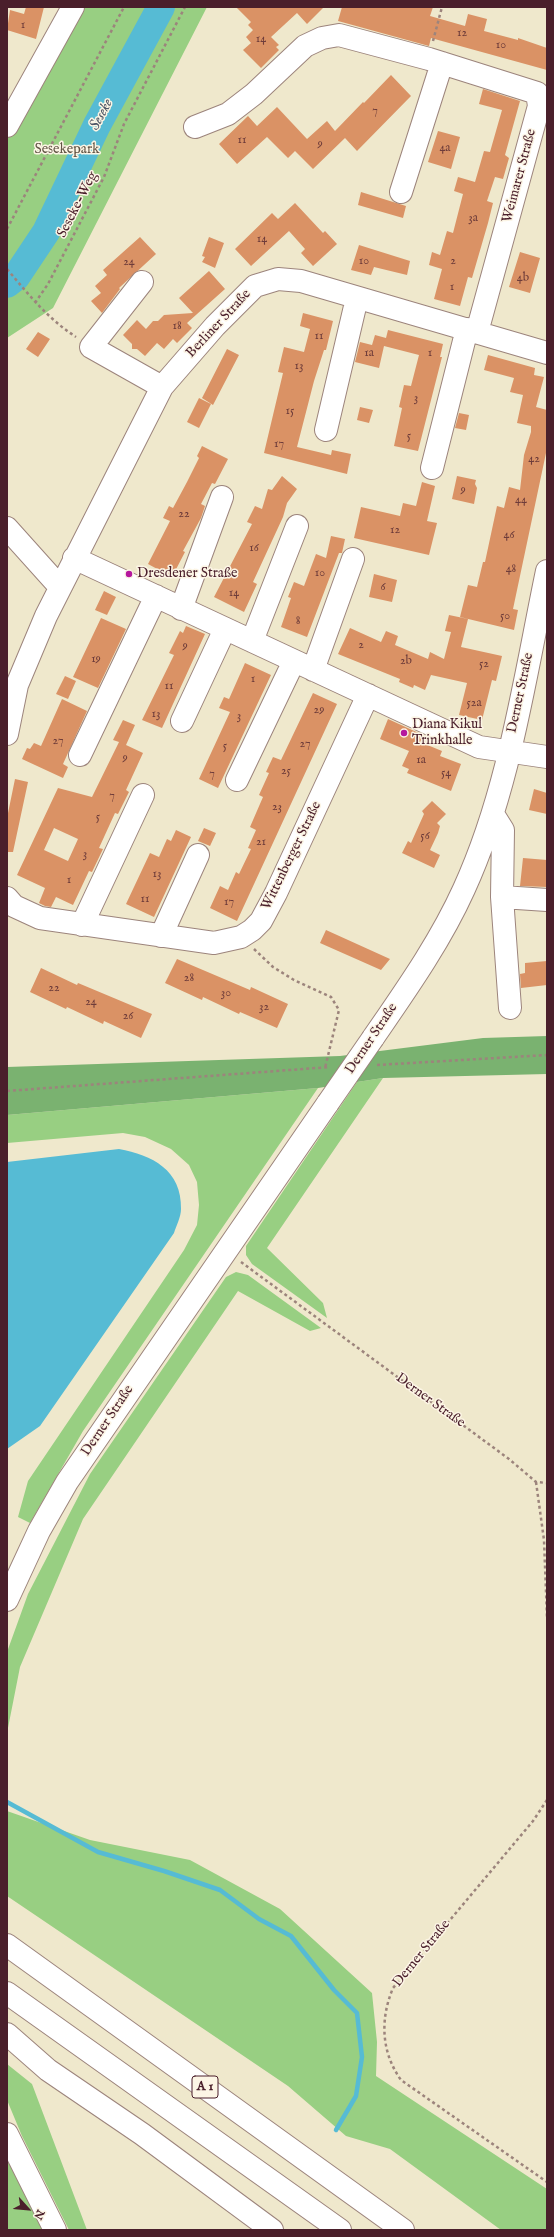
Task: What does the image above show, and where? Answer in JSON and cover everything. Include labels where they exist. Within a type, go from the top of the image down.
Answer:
[{"type":"main road","points":[[7,126],[73,7]]},
{"type":"main road","name":"Weimarer Straße","points":[[195,127],[228,114],[254,94],[305,46],[322,38],[339,35],[357,38],[537,92],[540,106],[472,331]]},
{"type":"main road","points":[[401,192],[435,61]]},
{"type":"main road","name":"Berliner Straße","points":[[74,558],[162,387],[215,326],[255,286],[278,279],[301,281],[547,353]]},
{"type":"main road","points":[[142,282],[91,348],[162,387]]},
{"type":"main road","points":[[326,430],[357,298]]},
{"type":"main road","points":[[432,468],[472,331]]},
{"type":"main road","points":[[181,608],[222,497]]},
{"type":"main road","points":[[252,642],[296,526]]},
{"type":"main road","points":[[7,528],[60,586]]},
{"type":"main road","points":[[7,734],[17,685],[60,586],[74,558],[479,747],[508,753],[547,758]]},
{"type":"main road","points":[[237,780],[303,666],[353,559]]},
{"type":"main road","name":"Derner Straße","points":[[7,1600],[39,1531],[68,1482],[373,1038],[428,957],[446,926],[465,888],[493,814],[508,753],[547,571]]},
{"type":"main road","points":[[80,755],[156,596]]},
{"type":"main road","points":[[182,721],[225,629]]},
{"type":"main road","name":"Wittenberger Straße","points":[[7,898],[14,906],[40,918],[82,925],[214,943],[241,937],[261,921],[368,695]]},
{"type":"main road","points":[[82,925],[143,795]]},
{"type":"main road","points":[[493,814],[502,830],[502,896],[510,1008]]},
{"type":"main road","points":[[161,936],[198,855]]},
{"type":"main road","points":[[502,896],[547,900]]},
{"type":"main road","name":"A 1","points":[[7,1945],[403,2230]]},
{"type":"main road","points":[[7,1993],[340,2230]]},
{"type":"main road","points":[[7,2034],[48,2070],[148,2139],[272,2230]]},
{"type":"main road","points":[[7,2134],[55,2230]]},
{"type":"path","points":[[7,229],[124,7]]},
{"type":"path","name":"Seseke-Weg","points":[[36,303],[48,284],[104,177],[124,124],[185,7]]},
{"type":"path","points":[[435,61],[442,7]]},
{"type":"path","points":[[7,268],[55,323],[91,348]]},
{"type":"path","points":[[7,1090],[325,1068],[339,1010],[336,1003],[331,997],[294,980],[273,967],[241,937]]},
{"type":"path","points":[[371,1065],[547,1055]]},
{"type":"path","name":"Derner Straße","points":[[226,1251],[509,1459],[536,1482]]},
{"type":"path","points":[[547,1484],[536,1482],[544,1540],[547,1617]]},
{"type":"path","name":"Derner Straße","points":[[547,1800],[533,1821],[393,1988],[387,2003],[384,2020],[388,2054],[394,2069],[401,2080],[547,2182]]},
{"type":"green space","name":"Sesekepark","points":[[82,7],[207,7],[53,308],[7,338],[7,134]]},
{"type":"green space","points":[[547,1036],[547,1074],[383,1078],[318,1088],[7,1115],[7,1067],[340,1056],[483,1038]]},
{"type":"green space","points":[[383,1078],[267,1248],[323,1303],[327,1318],[252,1264],[246,1255],[246,1246],[357,1082]]},
{"type":"green space","points":[[318,1088],[83,1431],[30,1523],[18,1517],[28,1481],[184,1250],[197,1225],[199,1205],[197,1182],[189,1165],[171,1149],[145,1137],[123,1133],[7,1143],[7,1115]]},
{"type":"green space","points":[[236,1272],[248,1275],[321,1328],[310,1331],[238,1291],[83,1519],[20,1667],[7,1733],[7,1652],[28,1594],[90,1474],[226,1277]]},
{"type":"green space","points":[[7,1811],[90,1840],[190,1860],[280,1909],[372,1993],[377,2042],[376,2076],[547,2189],[547,2230],[501,2230],[390,2149],[346,2136],[288,2086],[7,1896]]},
{"type":"green space","points":[[7,2064],[32,2084],[87,2230],[69,2230],[22,2136],[7,2100]]},
{"type":"green space","points":[[7,2155],[43,2230],[7,2230]]},
{"type":"water","points":[[119,1149],[143,1155],[153,1160],[171,1174],[180,1195],[181,1209],[174,1233],[40,1426],[7,1449],[7,1162]]},
{"type":"building","points":[[26,7],[44,7],[36,39],[7,30],[10,10],[24,14]]},
{"type":"building","points":[[236,7],[324,7],[307,24],[297,13],[271,37],[279,45],[276,47],[279,50],[261,68],[243,50],[251,43],[246,37],[253,30],[248,25],[251,22]]},
{"type":"building","points":[[342,7],[433,7],[430,16],[465,26],[468,14],[487,19],[484,31],[518,40],[518,38],[547,48],[547,70],[431,38],[429,46],[338,21]]},
{"type":"building","points":[[391,75],[411,96],[357,151],[345,138],[313,169],[295,151],[288,158],[267,137],[237,164],[219,144],[248,116],[257,126],[277,107],[307,139],[327,121],[335,131]]},
{"type":"building","points":[[483,89],[520,101],[505,155],[509,158],[503,179],[495,177],[487,201],[493,203],[488,223],[472,278],[468,277],[460,306],[434,299],[442,269],[429,265],[432,252],[440,255],[447,231],[453,233],[463,194],[454,191],[458,177],[475,182],[484,151],[490,152],[502,110],[479,104]]},
{"type":"building","points":[[438,131],[460,137],[451,169],[428,162]]},
{"type":"building","points":[[361,192],[406,206],[403,218],[358,205]]},
{"type":"building","points":[[295,203],[323,233],[325,231],[337,244],[313,266],[301,253],[305,249],[289,231],[251,266],[235,249],[272,213],[278,219]]},
{"type":"building","points":[[140,237],[156,254],[119,288],[120,289],[102,313],[91,301],[101,293],[95,286],[107,275],[103,270]]},
{"type":"building","points":[[209,237],[224,243],[215,268],[202,262],[205,257],[202,256]]},
{"type":"building","points":[[359,245],[410,261],[407,275],[374,267],[371,275],[351,270]]},
{"type":"building","points":[[520,252],[540,258],[530,293],[509,287]]},
{"type":"building","points":[[209,271],[225,289],[187,323],[192,328],[177,343],[173,339],[164,349],[157,343],[145,356],[137,349],[132,349],[132,344],[123,335],[137,320],[146,329],[153,321],[158,321],[164,315],[193,313],[179,298]]},
{"type":"building","points":[[303,313],[333,321],[326,350],[324,350],[314,381],[297,447],[331,455],[332,450],[351,454],[347,474],[264,453],[283,373],[278,372],[284,347],[304,352],[310,329],[300,326]]},
{"type":"building","points":[[388,330],[443,344],[440,357],[442,357],[418,451],[394,446],[402,408],[399,407],[404,385],[411,386],[419,355],[384,346],[379,368],[355,362],[360,342],[372,345],[375,335],[386,338]]},
{"type":"building","points":[[38,332],[50,339],[38,357],[26,349]]},
{"type":"building","points":[[227,349],[239,355],[213,405],[202,398]]},
{"type":"building","points":[[488,355],[535,368],[534,375],[544,377],[536,407],[547,410],[546,453],[513,609],[518,610],[514,630],[460,617],[468,585],[477,587],[483,562],[485,562],[497,506],[504,508],[509,487],[520,490],[524,455],[531,432],[531,426],[517,423],[523,395],[510,392],[514,378],[484,370]]},
{"type":"building","points":[[199,398],[211,404],[199,428],[187,422]]},
{"type":"building","points":[[360,407],[373,410],[369,423],[357,420]]},
{"type":"building","points":[[459,413],[469,415],[466,430],[455,428]]},
{"type":"building","points":[[202,446],[228,459],[215,484],[212,483],[201,504],[205,506],[201,518],[183,551],[185,552],[172,577],[148,564],[170,521],[163,518],[169,506],[173,508],[199,458],[197,456]]},
{"type":"building","points":[[282,476],[297,489],[287,503],[283,517],[253,582],[257,584],[244,612],[214,597],[252,524],[247,522],[255,506],[262,509],[268,489],[272,490]]},
{"type":"building","points":[[457,476],[476,480],[475,484],[477,488],[474,504],[452,499]]},
{"type":"building","points":[[422,482],[435,486],[427,521],[437,523],[429,555],[354,538],[361,507],[400,516],[403,503],[416,506]]},
{"type":"building","points":[[331,536],[345,539],[342,553],[339,553],[307,637],[281,627],[291,598],[288,597],[294,582],[304,586],[316,554],[326,558]]},
{"type":"building","points":[[374,574],[397,580],[392,602],[369,597]]},
{"type":"building","points":[[104,591],[116,597],[107,615],[95,610]]},
{"type":"building","points":[[449,615],[468,619],[461,647],[502,656],[496,681],[492,680],[482,720],[459,715],[467,683],[431,675],[425,690],[414,685],[413,688],[399,682],[400,679],[338,654],[350,628],[381,642],[386,631],[398,636],[395,645],[428,659],[430,652],[444,659],[451,632],[445,631]]},
{"type":"building","points":[[101,618],[126,629],[98,688],[73,677]]},
{"type":"building","points":[[186,626],[205,634],[162,728],[142,720],[174,655],[169,653],[180,631],[183,633]]},
{"type":"building","points":[[245,663],[271,675],[218,788],[199,779],[230,712],[219,708],[224,697],[229,699]]},
{"type":"building","points":[[65,676],[76,681],[68,699],[56,694]]},
{"type":"building","points":[[313,693],[337,704],[237,921],[210,908],[220,886],[228,890],[236,872],[239,874],[251,849],[248,848],[256,830],[250,827],[263,797],[259,795],[269,773],[266,772],[273,757],[281,760]]},
{"type":"building","points":[[62,699],[87,711],[63,764],[68,767],[63,778],[22,759],[27,748],[30,749],[34,743],[41,746]]},
{"type":"building","points":[[388,719],[423,735],[420,742],[442,751],[440,756],[461,764],[451,791],[407,773],[409,769],[402,766],[409,751],[380,739]]},
{"type":"building","points":[[123,720],[135,725],[126,745],[143,753],[126,790],[129,792],[118,814],[115,813],[99,848],[103,849],[92,872],[89,871],[73,905],[56,897],[51,907],[45,906],[39,903],[45,888],[17,875],[58,788],[92,797],[119,742],[113,740]],"holes":[[[54,828],[78,839],[68,861],[44,850]]]},
{"type":"building","points":[[15,779],[28,782],[13,852],[7,852],[7,818]]},
{"type":"building","points":[[534,789],[547,793],[547,814],[529,810]]},
{"type":"building","points":[[432,801],[446,814],[437,823],[440,826],[430,850],[440,855],[434,868],[402,853],[408,841],[411,843],[424,814],[422,811]]},
{"type":"building","points":[[204,828],[216,833],[210,846],[198,841]]},
{"type":"building","points":[[176,830],[191,837],[154,917],[126,904],[150,853],[159,857],[167,839],[171,841]]},
{"type":"building","points":[[523,858],[547,860],[547,887],[520,886]]},
{"type":"building","points":[[326,930],[390,959],[381,970],[320,943]]},
{"type":"building","points":[[177,959],[250,990],[251,987],[288,1004],[277,1028],[240,1012],[239,1014],[203,997],[202,1000],[165,983]]},
{"type":"building","points":[[547,961],[547,985],[521,988],[520,974],[525,973],[525,963]]},
{"type":"building","points":[[41,968],[77,985],[78,983],[152,1014],[141,1038],[104,1021],[103,1024],[67,1007],[66,1009],[30,992]]},
{"type":"waterway","name":"Seseke","points":[[7,284],[16,277],[46,232],[97,125],[161,7]]},
{"type":"waterway","points":[[7,1802],[98,1852],[164,1871],[220,1890],[259,1919],[291,1936],[334,1990],[357,2013],[362,2057],[356,2096],[336,2130]]},
{"type":"place","name":"Dresdener Straße","points":[[129,574]]},
{"type":"place","name":"Diana Kikul Trinkhalle","points":[[404,733]]}]
